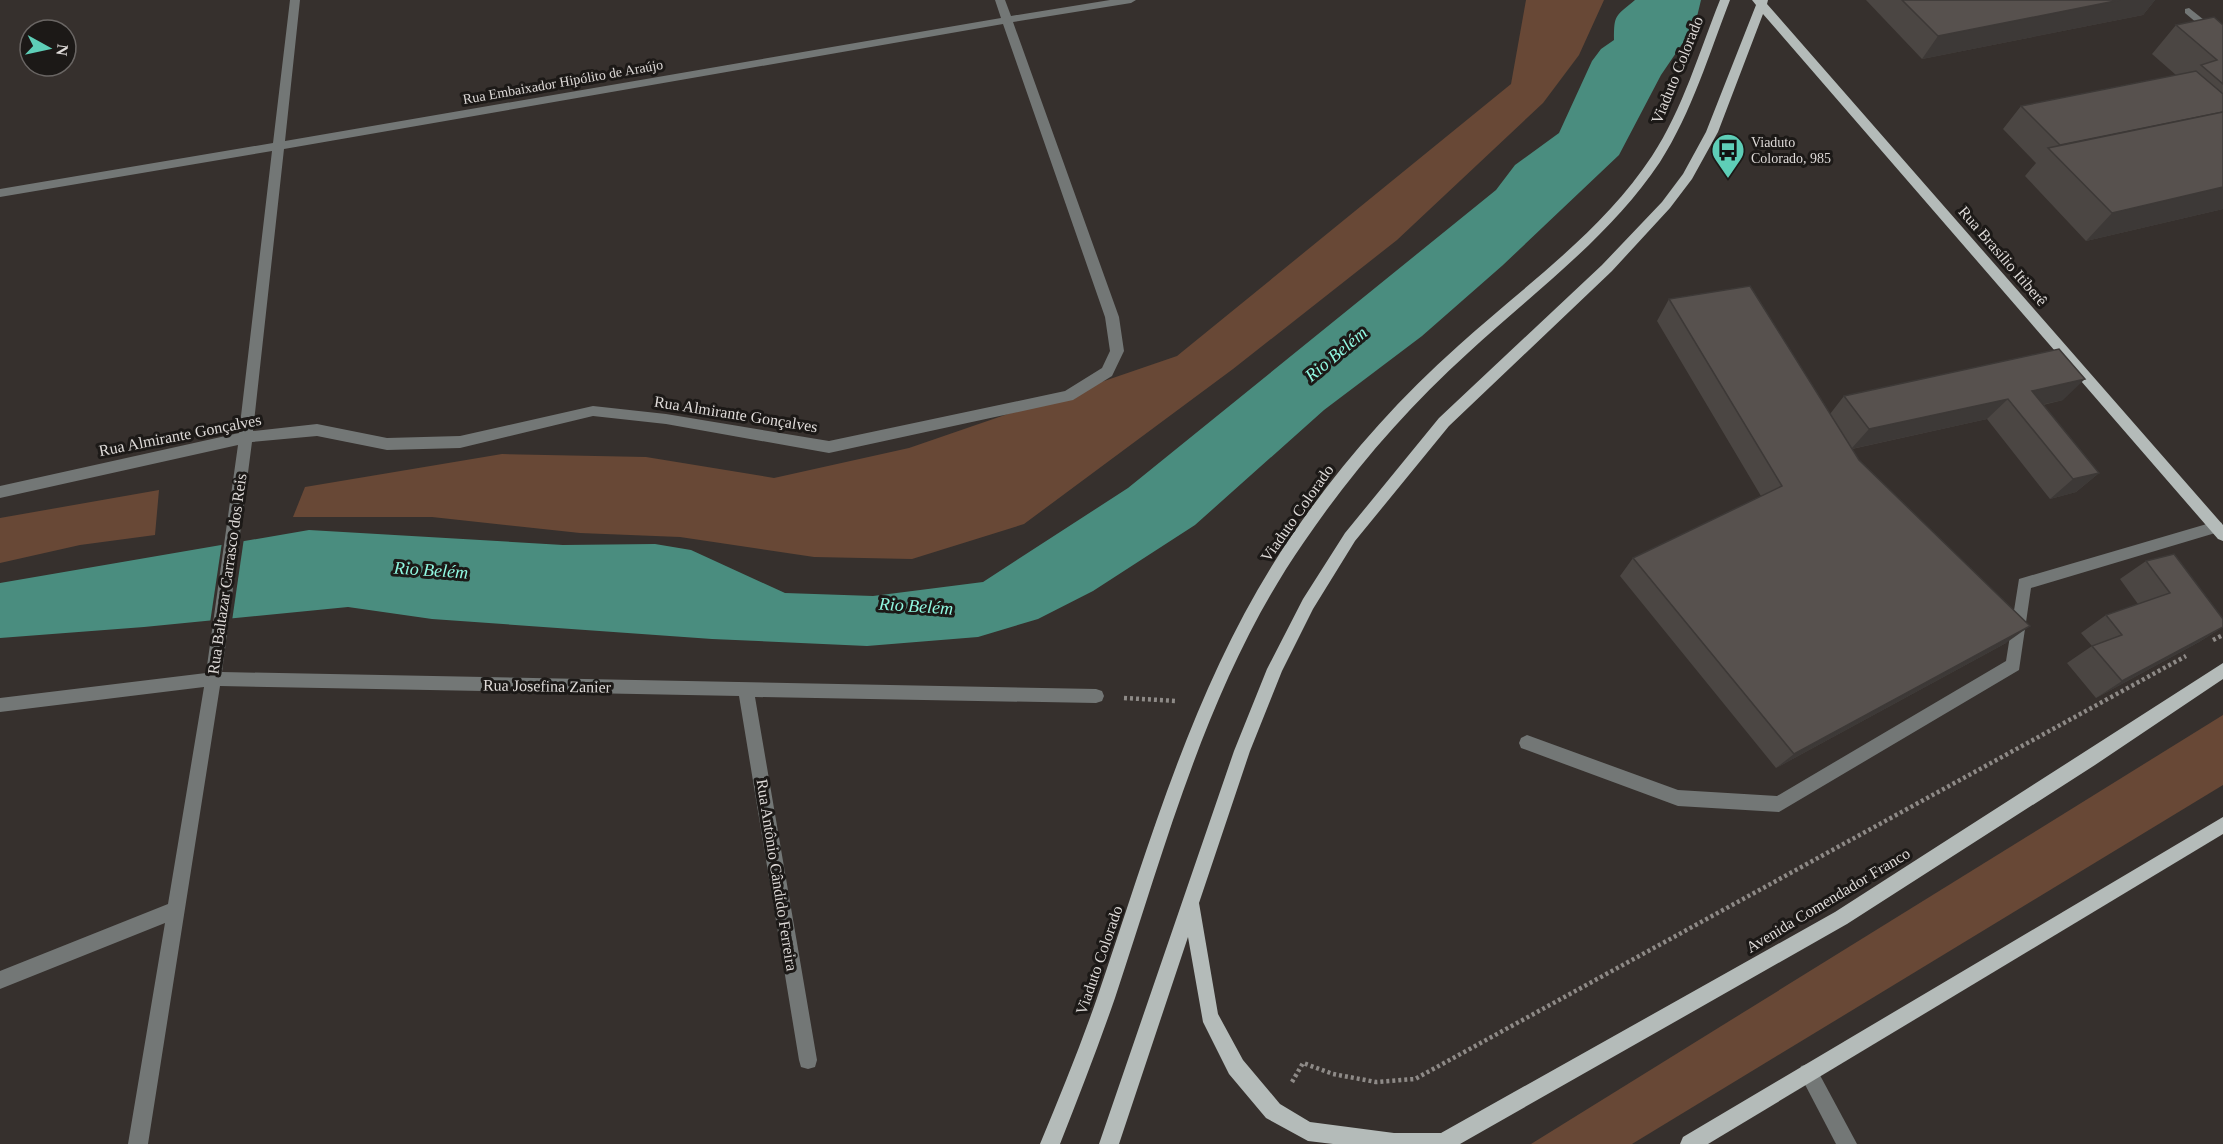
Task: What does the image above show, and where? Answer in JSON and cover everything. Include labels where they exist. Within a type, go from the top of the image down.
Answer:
[{"type":"main road","name":"Viaduto Colorado","points":[[1050,1144],[1088,1048],[1167,815],[1210,702],[1234,645],[1277,570],[1319,509],[1362,453],[1416,394],[1577,246],[1641,180],[1675,127],[1725,0]]},
{"type":"main road","name":"Rua Brasílio Itiberê","points":[[1761,2],[2220,531]]},
{"type":"main road","points":[[1109,1144],[1242,751],[1275,669],[1308,604],[1350,537],[1444,422],[1607,268],[1666,205],[1688,176],[1708,141],[1761,2]]},
{"type":"main road","name":"Avenida Comendador Franco","points":[[1442,1143],[1841,918],[2069,773],[2223,670]]},
{"type":"main road","points":[[1690,1144],[2223,825]]},
{"type":"main road","points":[[1191,902],[1209,1016],[1236,1067],[1273,1111],[1308,1131],[1394,1143],[1442,1143]]},
{"type":"street","name":"Rua Baltazar Carrasco dos Reis","points":[[138,1144],[217,654],[246,438],[295,0]]},
{"type":"street","name":"Rua Almirante Gonçalves","points":[[0,492],[246,438],[317,430],[387,444],[460,442],[593,411],[666,419],[829,447],[1068,396],[1107,372],[1117,351],[1112,317],[1000,0]]},
{"type":"street","name":"Rua Embaixador Hipólito de Araújo","points":[[0,193],[1131,0]]},
{"type":"street","points":[[2189,11],[2223,40]]},
{"type":"street","points":[[1527,743],[1678,798],[1779,804],[2013,665],[2024,584],[2220,531]]},
{"type":"street","name":"Rua Josefina Zanier","points":[[0,705],[213,679],[1096,696]]},
{"type":"street","name":"Rua Antônio Cândido Ferreira","points":[[746,689],[808,1060]]},
{"type":"street","points":[[0,980],[176,910]]},
{"type":"street","points":[[1808,1073],[1847,1144]]},
{"type":"path","points":[[2212,641],[2223,635]]},
{"type":"path","points":[[1303,1063],[1333,1074],[1376,1082],[1415,1079],[2192,652]]},
{"type":"path","points":[[1096,696],[1210,702]]},
{"type":"shaded area","points":[[1526,0],[1604,0],[1579,55],[1543,103],[1397,240],[1233,369],[1024,524],[912,559],[814,557],[680,537],[580,533],[432,517],[293,517],[305,487],[502,454],[646,457],[774,478],[909,448],[1177,356],[1511,84]]},
{"type":"shaded area","points":[[159,490],[155,535],[80,545],[0,563],[0,518]]},
{"type":"shaded area","points":[[2223,715],[2223,785],[1632,1144],[1531,1144]]},
{"type":"water","name":"Rio Belém","points":[[1635,0],[1701,0],[1695,25],[1661,75],[1619,155],[1503,265],[1422,336],[1324,410],[1195,525],[1093,591],[1038,619],[978,637],[867,646],[712,639],[432,619],[348,607],[144,627],[0,638],[0,583],[309,530],[563,545],[655,544],[691,550],[785,593],[873,596],[983,582],[1128,488],[1496,190],[1515,165],[1559,133],[1592,61],[1601,49],[1614,40],[1615,20]]},
{"type":"pier","points":[[244,538],[232,621],[210,623],[222,542]]},
{"type":"building","points":[[1902,0],[2120,0],[1938,36]]},
{"type":"building","points":[[2214,17],[2223,25],[2223,84],[2201,65],[2217,60],[2176,25]]},
{"type":"building","points":[[2196,71],[2223,94],[2223,112],[2060,145],[2021,106]]},
{"type":"building","points":[[2223,112],[2223,187],[2112,213],[2048,148]]},
{"type":"building","points":[[1750,286],[1859,460],[2030,626],[1794,754],[1633,558],[1782,486],[1669,299]]},
{"type":"building","points":[[2059,349],[2085,379],[2032,391],[2099,473],[2073,479],[2008,399],[1869,429],[1844,396]]},
{"type":"building","points":[[2174,554],[2223,619],[2223,627],[2122,681],[2092,646],[2122,635],[2106,615],[2170,593],[2146,561]]},
{"type":"place","name":"Viaduto Colorado, 985","points":[[1728,179]]}]
